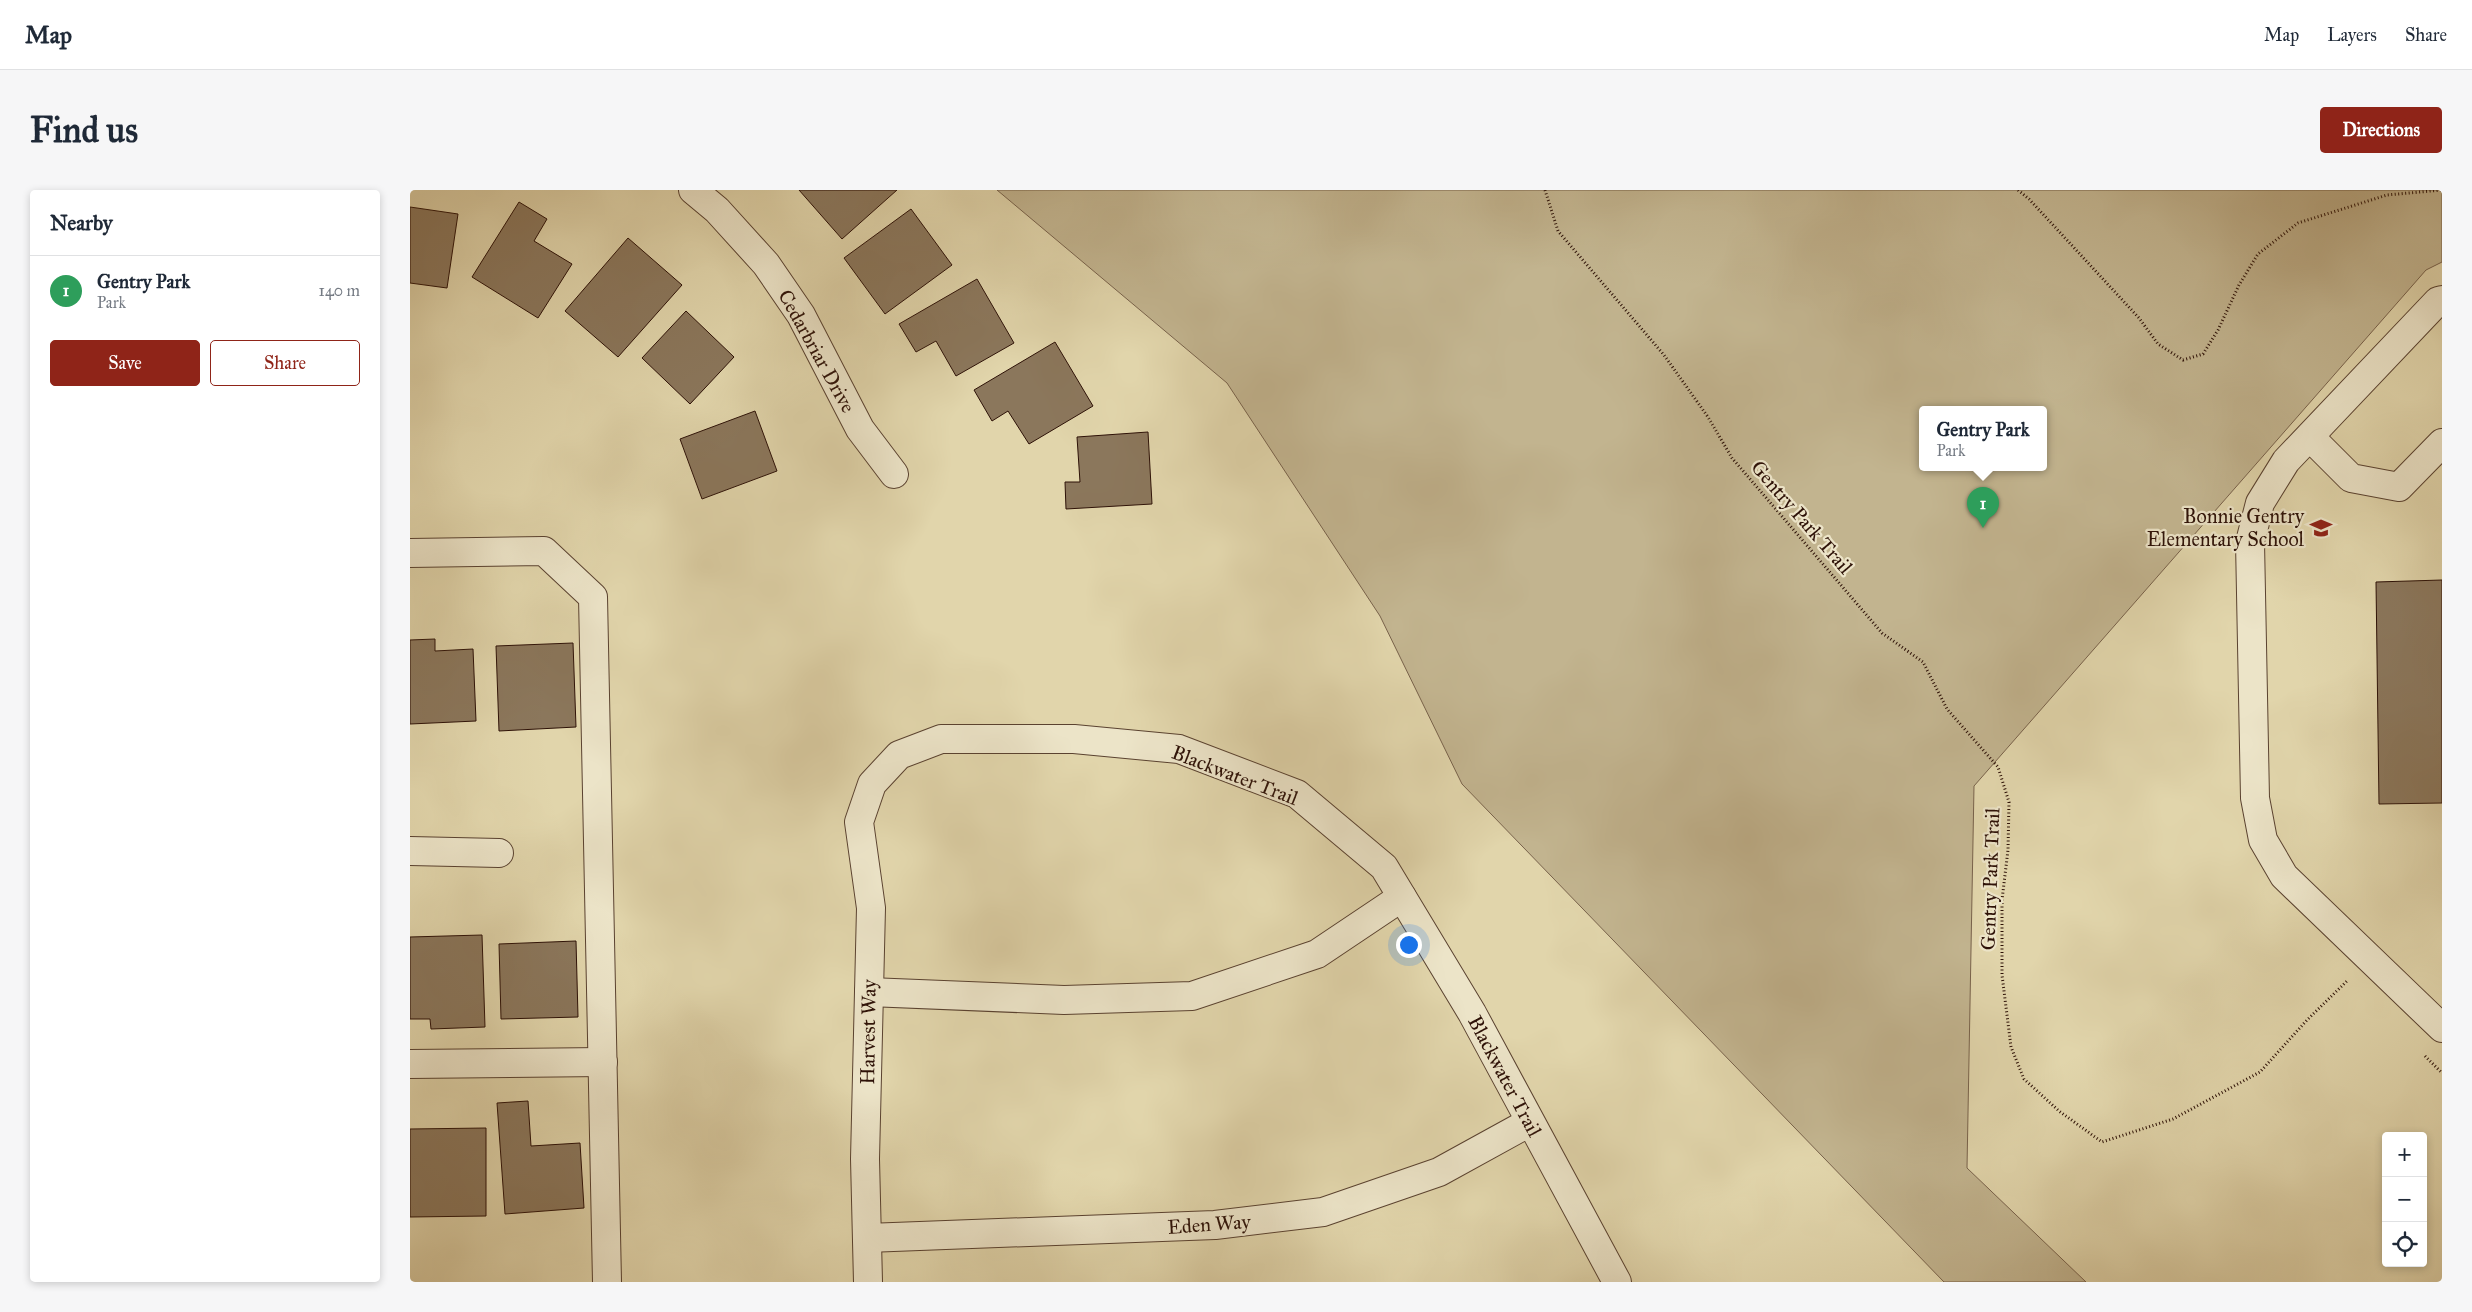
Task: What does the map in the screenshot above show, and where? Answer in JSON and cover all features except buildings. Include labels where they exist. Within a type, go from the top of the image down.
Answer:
[{"type":"street","name":"Cedarbriar Drive","points":[[693,190],[717,210],[766,264],[801,315],[860,429],[894,474]]},
{"type":"street","points":[[2442,300],[2438,301],[2286,461],[2260,503],[2250,542],[2255,798],[2263,840],[2284,876],[2442,1028]]},
{"type":"street","points":[[2310,436],[2351,478],[2399,487],[2442,443]]},
{"type":"street","points":[[410,553],[544,551],[593,596],[607,1282]]},
{"type":"street","name":"Blackwater Trail","points":[[872,784],[900,755],[941,739],[1074,739],[1179,749],[1296,794],[1384,867],[1472,1013],[1616,1282]]},
{"type":"street","name":"Harvest Way","points":[[868,1282],[865,1159],[871,908],[859,822],[872,784]]},
{"type":"street","points":[[410,851],[500,853]]},
{"type":"street","points":[[869,992],[1064,1000],[1192,996],[1317,954],[1402,897]]},
{"type":"street","points":[[410,1064],[603,1062]]},
{"type":"street","name":"Eden Way","points":[[867,1238],[1215,1225],[1323,1212],[1439,1172],[1530,1122]]},
{"type":"path","name":"Gentry Park Trail","points":[[1545,190],[1558,231],[1664,355],[1708,416],[1732,458],[1882,633],[1923,662],[1947,709],[1998,767],[2009,802],[2008,850],[2002,900],[2002,975],[2011,1047],[2024,1079],[2059,1111],[2102,1142],[2172,1119],[2260,1072],[2307,1020],[2347,981],[2354,987]]},
{"type":"path","points":[[2018,190],[2028,198],[2139,318],[2158,344],[2183,360],[2203,354],[2218,330],[2238,285],[2258,254],[2298,223],[2387,195],[2442,190]]},
{"type":"path","points":[[2422,1053],[2442,1073]]},
{"type":"shaded area","points":[[997,190],[2442,190],[2442,262],[2426,270],[1974,786],[1967,1168],[2086,1282],[1944,1282],[1462,784],[1380,616],[1227,383]]},
{"type":"place","name":"Gentry Park","points":[[1983,528]]},
{"type":"place","name":"Bonnie Gentry Elementary School","points":[[2321,528]]}]
